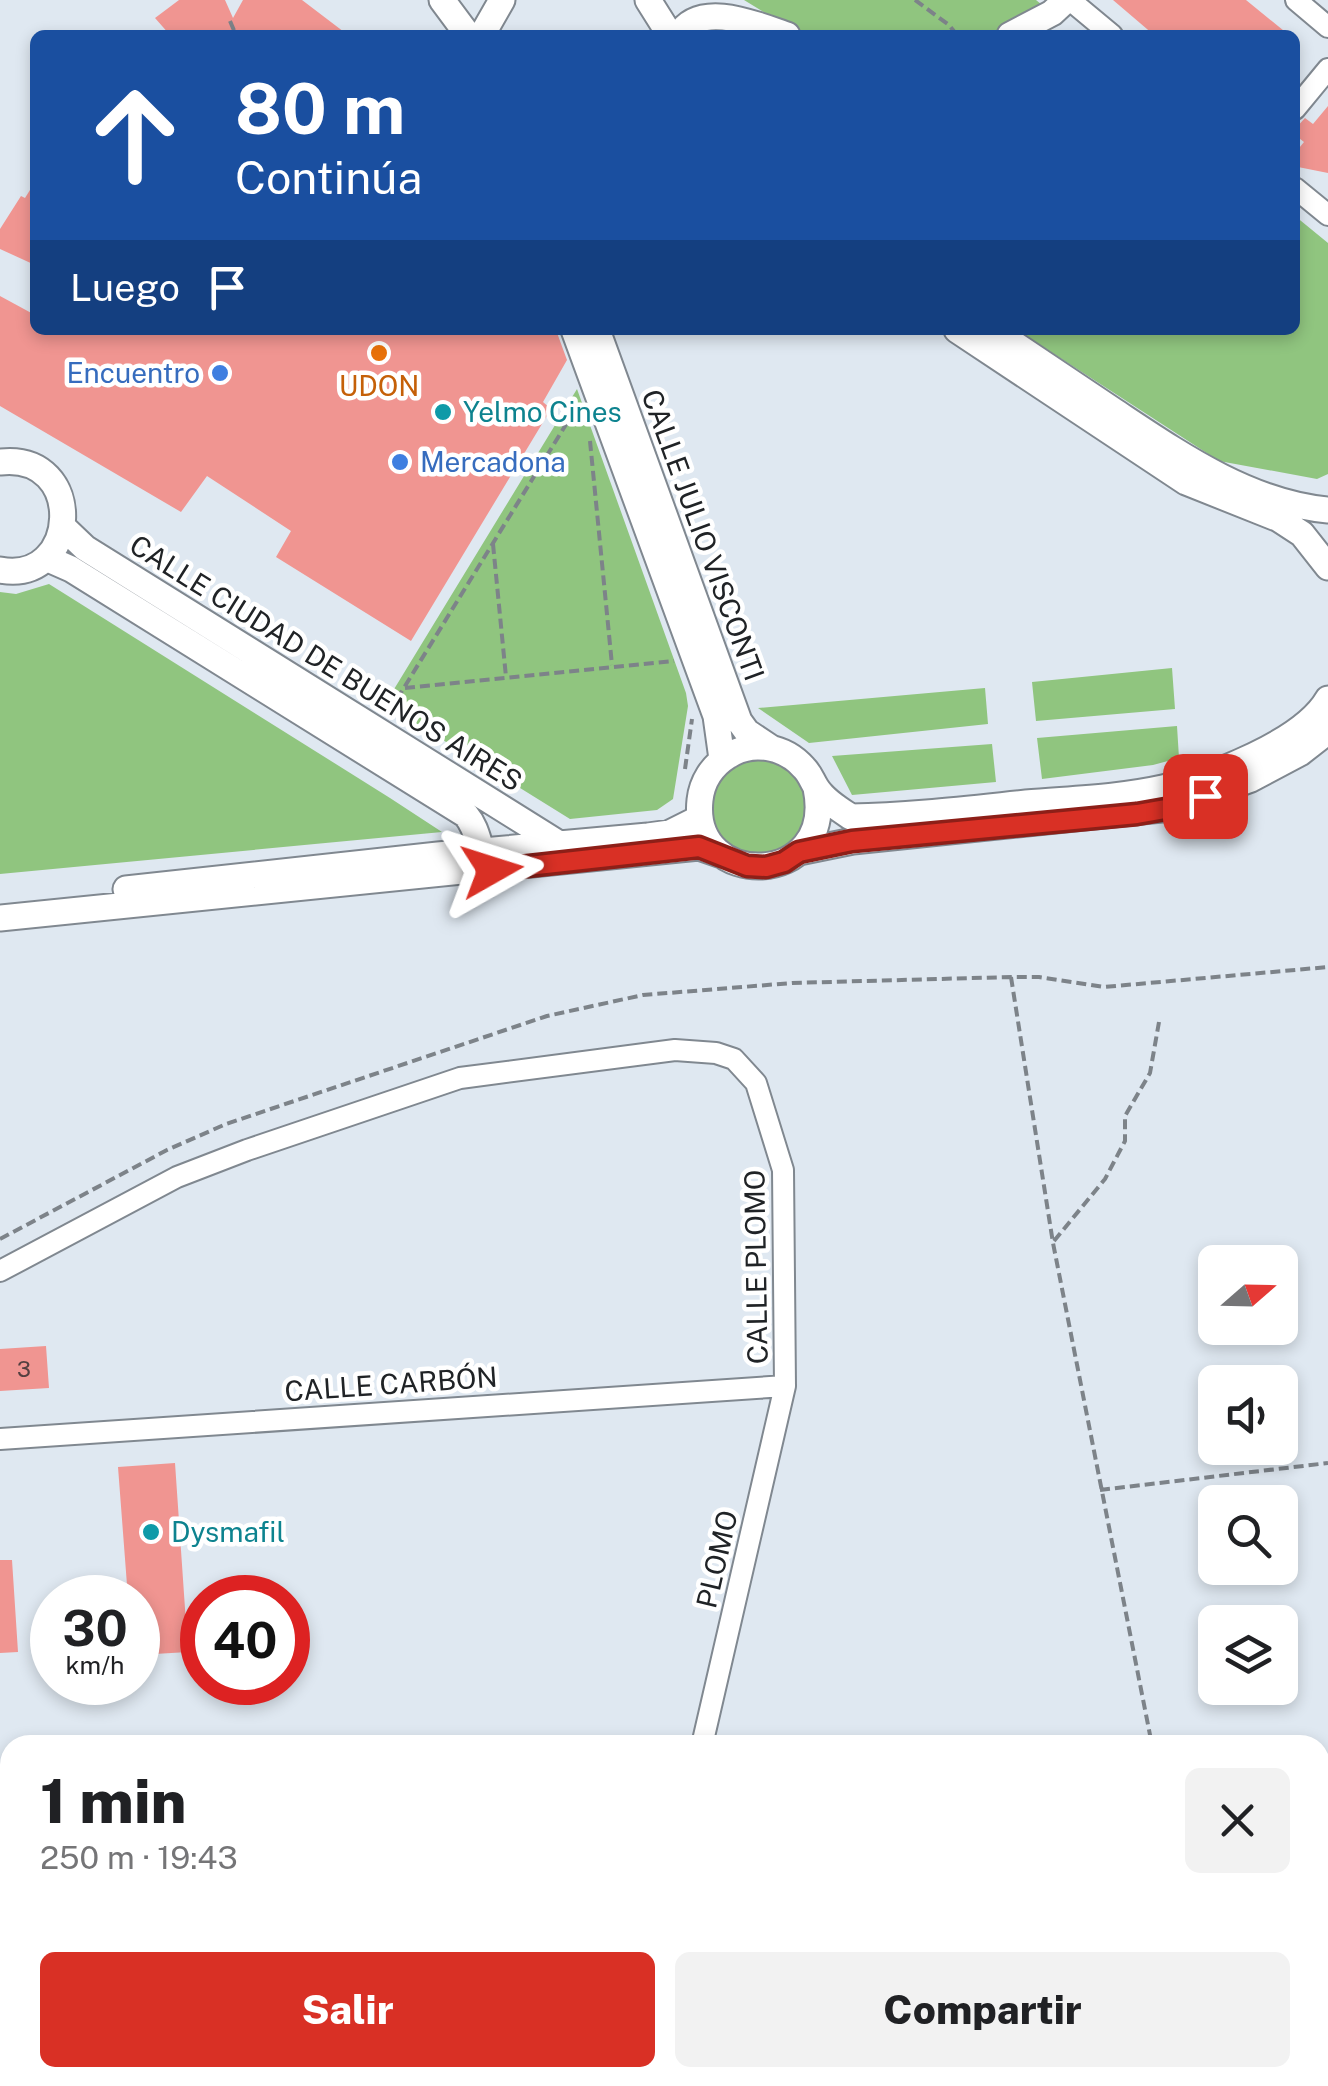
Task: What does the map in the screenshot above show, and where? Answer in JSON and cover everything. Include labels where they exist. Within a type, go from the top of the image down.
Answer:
[{"type":"street","points":[[442,0],[464,30]]},
{"type":"street","points":[[485,30],[502,0]]},
{"type":"street","points":[[648,0],[667,30]]},
{"type":"street","points":[[698,0],[773,30]]},
{"type":"street","points":[[1020,30],[1068,0],[1106,30]]},
{"type":"street","points":[[1296,0],[1328,27]]},
{"type":"street","points":[[682,30],[688,20],[700,15],[730,15]]},
{"type":"street","points":[[1300,104],[1328,69]]},
{"type":"street","points":[[1300,192],[1328,215]]},
{"type":"street","name":"CALLE JULIO VISCONTI","points":[[576,335],[716,716],[722,759]]},
{"type":"street","name":"CALLE JULIO VISCONTI","points":[[599,335],[738,721],[770,748]]},
{"type":"street","points":[[965,335],[1186,482],[1279,519],[1302,534],[1328,567]]},
{"type":"street","points":[[1000,335],[1191,462],[1301,508],[1328,510]]},
{"type":"street","points":[[0,462],[22,462],[38,469],[51,480],[64,510],[64,528],[46,558],[28,568],[0,570]]},
{"type":"street","name":"CALLE CIUDAD DE BUENOS AIRES","points":[[64,528],[85,548],[561,845]]},
{"type":"street","name":"CALLE CIUDAD DE BUENOS AIRES","points":[[46,558],[72,569],[466,815],[479,836],[486,861]]},
{"type":"street","points":[[816,788],[851,817],[1140,792],[1196,778],[1251,756],[1295,732],[1320,712],[1328,699]]},
{"type":"street","points":[[799,852],[852,841],[1171,808],[1251,779],[1300,753],[1328,731]]},
{"type":"street","points":[[745,748],[770,748],[794,758],[811,776],[819,818],[814,833],[799,852],[784,862],[756,868],[738,864],[710,842],[700,818],[701,792],[722,759],[745,748]]},
{"type":"street","points":[[0,918],[486,861],[561,845],[670,832],[700,818]]},
{"type":"street","points":[[0,900],[699,847],[722,854]]},
{"type":"street","name":"CALLE PLOMO","points":[[0,1272],[177,1177],[460,1078],[675,1050],[716,1053],[734,1059],[756,1083],[780,1152],[785,1189],[786,1386]]},
{"type":"street","name":"CALLE CARBÓN","points":[[0,1439],[786,1386]]},
{"type":"street","name":"PLOMO","points":[[704,1735],[786,1386]]},
{"type":"path","points":[[915,0],[954,30]]},
{"type":"path","points":[[230,22],[234,30]]},
{"type":"path","points":[[377,704],[389,712],[584,397],[587,406]]},
{"type":"path","points":[[589,425],[613,667]]},
{"type":"path","points":[[493,544],[506,677]]},
{"type":"path","points":[[404,688],[679,661],[674,646]]},
{"type":"path","points":[[684,777],[693,710]]},
{"type":"path","points":[[1011,977],[1053,1243],[1150,1735]]},
{"type":"path","points":[[1053,1243],[1105,1179],[1125,1141],[1125,1116],[1150,1072],[1160,1022]]},
{"type":"path","points":[[1100,1490],[1328,1462]]},
{"type":"green space","points":[[744,0],[1036,0],[1052,13],[1019,30],[793,30]]},
{"type":"green space","points":[[1300,220],[1328,243],[1328,474],[1317,479],[1219,461],[1025,335],[1300,335]]},
{"type":"green space","points":[[577,389],[688,706],[673,799],[657,810],[570,819],[385,704]]},
{"type":"green space","points":[[49,584],[442,832],[0,874],[0,592],[16,594]]},
{"type":"green space","points":[[1172,668],[1175,709],[1036,721],[1032,682]]},
{"type":"green space","points":[[985,688],[988,724],[809,743],[758,708]]},
{"type":"green space","points":[[1177,726],[1179,758],[1042,779],[1037,738]]},
{"type":"green space","points":[[992,744],[996,782],[852,795],[832,756]]},
{"type":"green space","points":[[759,758],[777,762],[793,772],[803,788],[807,806],[803,824],[793,840],[777,850],[759,854],[741,850],[725,840],[715,824],[711,806],[715,788],[725,772],[741,762]]},
{"type":"building","points":[[179,0],[225,0],[233,18],[243,0],[302,0],[341,30],[166,30],[155,18]]},
{"type":"building","points":[[1113,0],[1246,0],[1283,30],[1148,30]]},
{"type":"building","points":[[1328,106],[1328,173],[1300,167],[1300,147],[1304,142],[1300,139],[1300,124],[1305,118],[1313,124]]},
{"type":"building","points":[[30,190],[30,263],[0,249],[0,229],[21,196],[25,198]]},
{"type":"building","points":[[0,296],[30,312],[30,335],[558,335],[567,360],[543,402],[551,409],[411,641],[276,557],[291,531],[207,476],[181,512],[0,406]]},
{"type":"building","points":[[46,1346],[49,1388],[0,1391],[0,1349]]},
{"type":"building","name":"Dysmafil","points":[[175,1463],[183,1575],[180,1652],[160,1654],[160,1575],[126,1575],[118,1467]]},
{"type":"building","points":[[0,1560],[12,1560],[18,1652],[0,1653]]},
{"type":"place","name":"UDON","points":[[379,353]]},
{"type":"place","name":"Encuentro","points":[[220,373]]},
{"type":"place","name":"Yelmo Cines","points":[[443,412]]},
{"type":"place","name":"Mercadona","points":[[400,462]]},
{"type":"place","name":"Dysmafil","points":[[151,1532]]},
{"type":"route","points":[[492,870],[699,847],[738,864],[766,867],[799,852],[852,841],[1137,814],[1205,796]]}]
